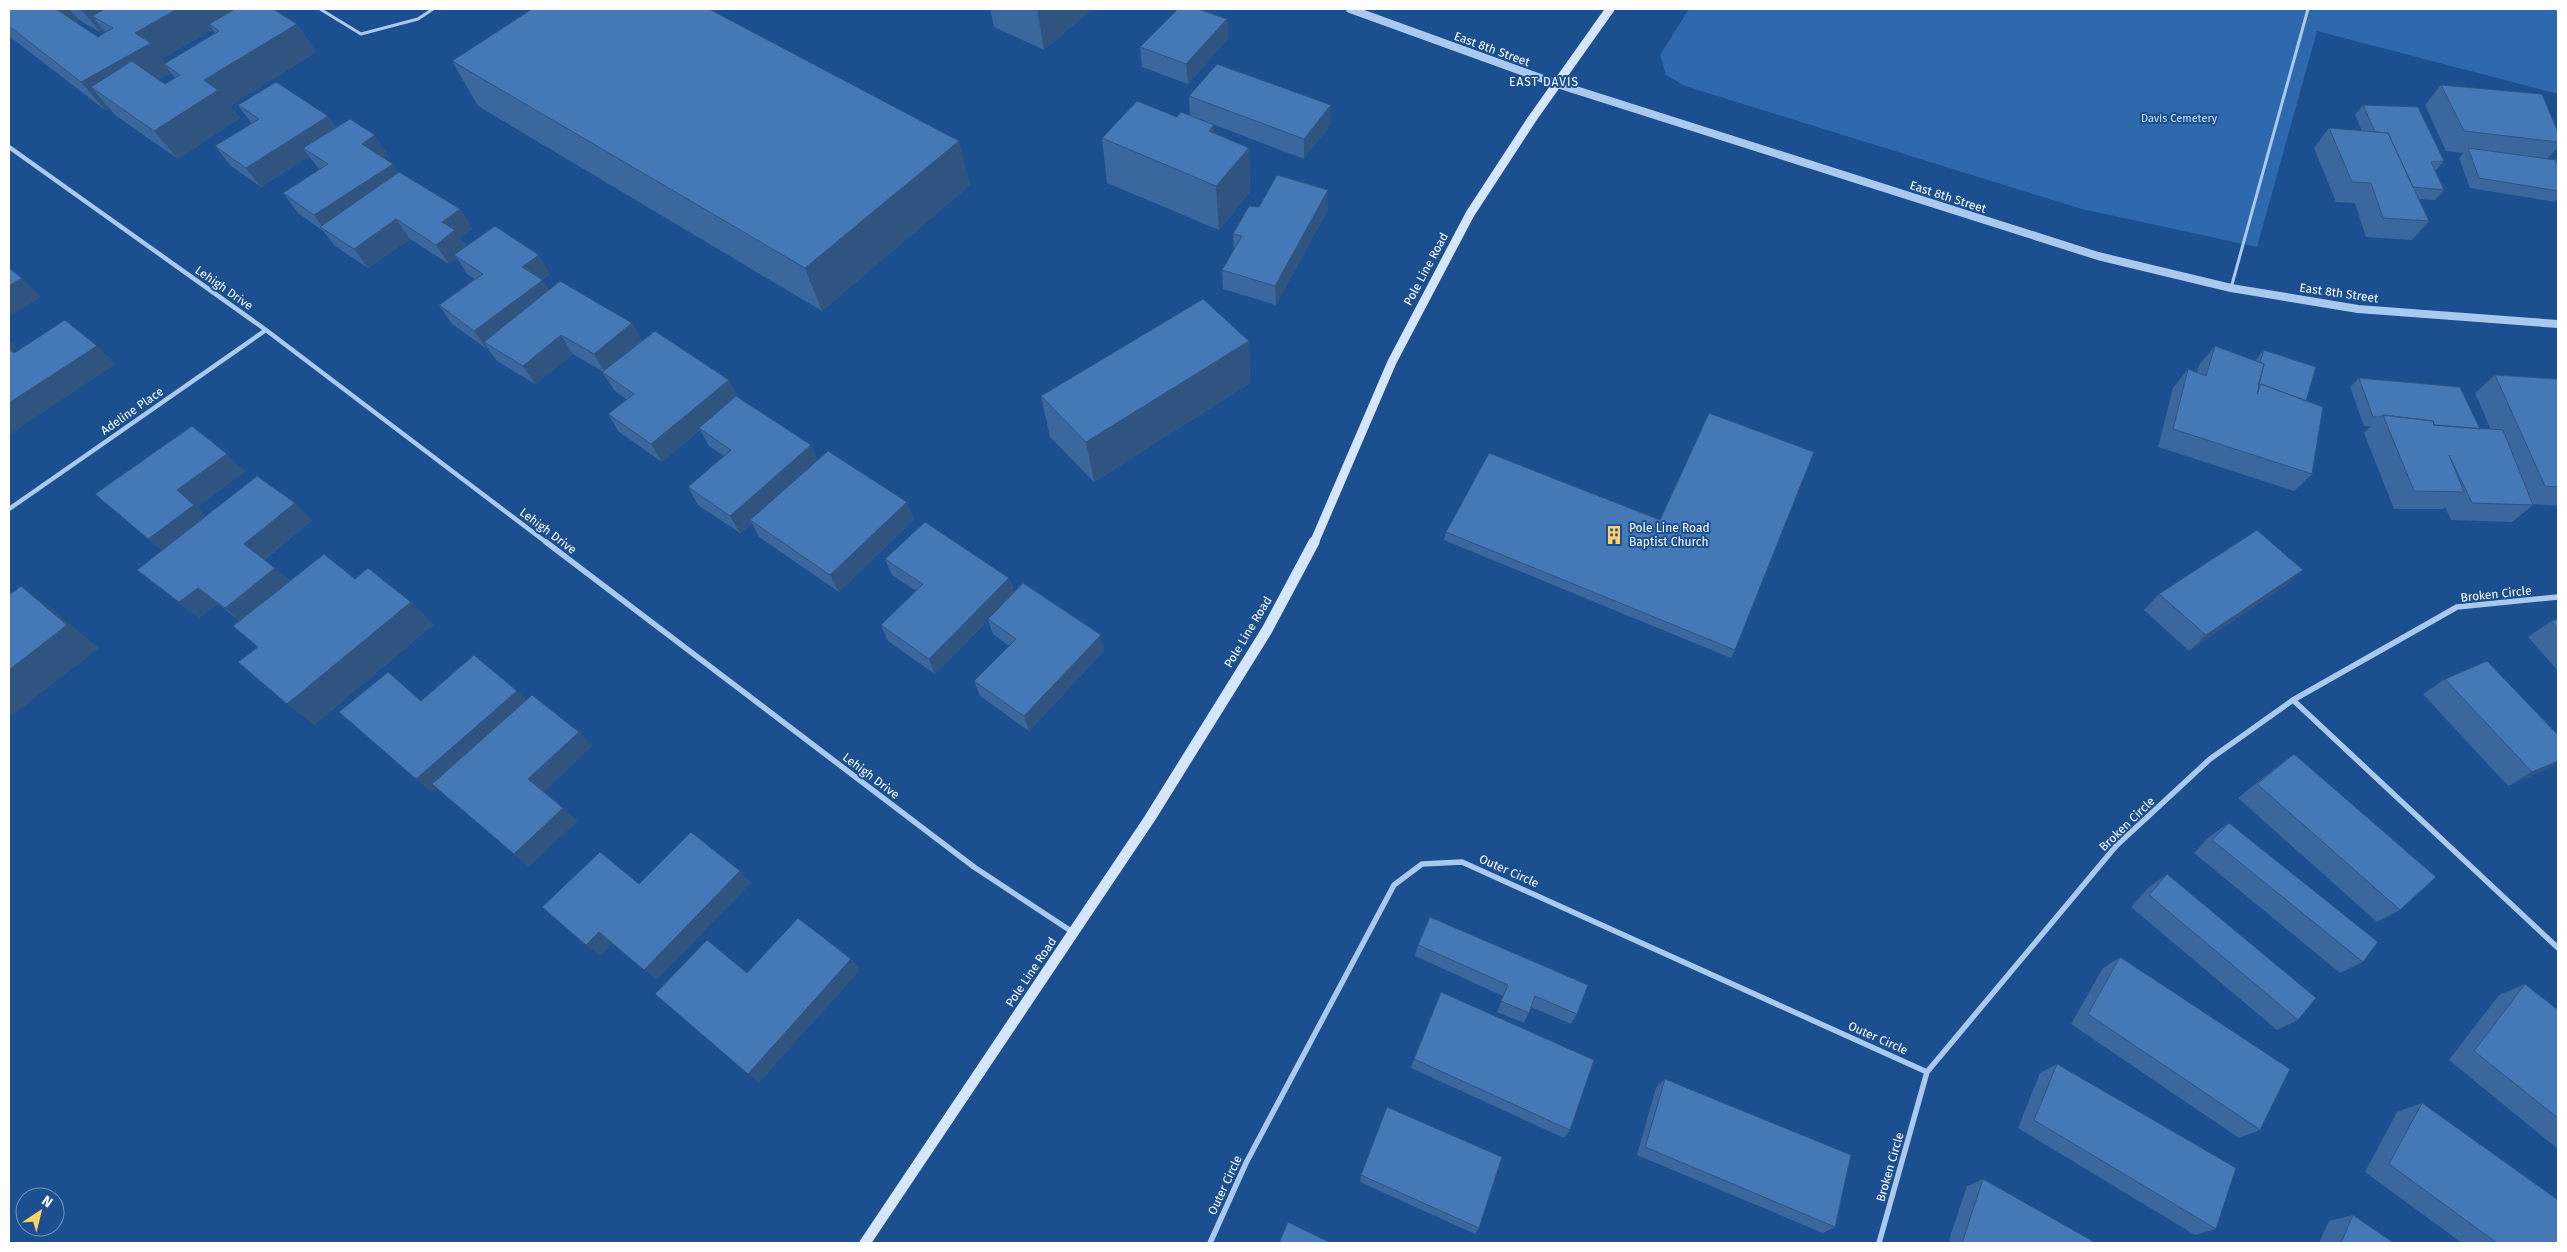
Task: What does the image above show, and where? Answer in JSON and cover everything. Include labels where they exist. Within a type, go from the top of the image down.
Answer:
[{"type":"main road","name":"Pole Line Road","points":[[865,1243],[1150,818],[1267,630],[1312,547],[1392,362],[1470,214],[1610,9]]},
{"type":"street","name":"East 8th Street","points":[[1350,9],[1557,84],[2089,253],[2231,288],[2358,308],[2558,324]]},
{"type":"street","name":"Lehigh Drive","points":[[9,147],[266,330],[974,867],[1074,933]]},
{"type":"street","name":"Adeline Place","points":[[9,509],[266,330]]},
{"type":"street","name":"Broken Circle","points":[[1879,1243],[1927,1072],[2116,846],[2210,759],[2293,700],[2457,607],[2558,597]]},
{"type":"street","points":[[2293,700],[2558,948]]},
{"type":"street","name":"Outer Circle","points":[[1210,1243],[1246,1163],[1394,885],[1422,864],[1462,862],[1927,1072]]},
{"type":"lane","points":[[320,9],[362,34],[418,18],[434,9]]},
{"type":"lane","points":[[2231,288],[2308,9]]},
{"type":"green space","name":"Davis Cemetery","points":[[1689,9],[2558,9],[2558,94],[2317,31],[2257,247],[2082,209],[1685,86],[1666,75],[1660,55]]},
{"type":"building","points":[[9,9],[56,9],[98,37],[113,28],[92,16],[105,9],[177,9],[135,33],[151,43],[81,82],[9,26]]},
{"type":"building","points":[[235,9],[273,9],[297,24],[204,80],[218,90],[154,131],[91,87],[132,61],[165,84],[180,75],[164,64],[219,31],[209,24]]},
{"type":"building","points":[[532,9],[709,9],[959,141],[805,268],[452,61]]},
{"type":"building","points":[[1178,9],[1198,9],[1227,19],[1186,64],[1140,47]]},
{"type":"building","points":[[1217,64],[1331,105],[1304,139],[1189,96]]},
{"type":"building","points":[[276,82],[328,116],[246,168],[215,146],[259,119],[238,105]]},
{"type":"building","points":[[2441,85],[2542,94],[2558,132],[2558,142],[2464,131]]},
{"type":"building","points":[[1137,101],[1177,117],[1181,112],[1214,125],[1209,131],[1249,148],[1216,186],[1102,138]]},
{"type":"building","points":[[2363,105],[2418,107],[2444,161],[2431,162],[2444,190],[2413,187],[2388,133],[2375,132]]},
{"type":"building","points":[[350,119],[375,135],[362,144],[393,164],[314,215],[283,193],[328,164],[303,148]]},
{"type":"building","points":[[2329,128],[2388,133],[2429,221],[2383,218],[2371,183],[2352,182]]},
{"type":"building","points":[[2468,148],[2556,160],[2558,191],[2479,178]]},
{"type":"building","points":[[399,172],[460,209],[442,222],[455,230],[436,245],[396,219],[354,249],[320,227]]},
{"type":"building","points":[[1277,175],[1328,190],[1275,286],[1222,270],[1242,236],[1233,234],[1249,206],[1259,207]]},
{"type":"building","points":[[495,226],[539,255],[522,267],[543,280],[474,331],[439,305],[483,274],[454,255]]},
{"type":"building","points":[[9,268],[22,278],[9,286]]},
{"type":"building","points":[[560,281],[632,323],[594,354],[561,335],[523,366],[484,342]]},
{"type":"building","points":[[1203,299],[1249,341],[1086,442],[1041,396]]},
{"type":"building","points":[[65,320],[97,346],[9,403],[9,349],[14,353]]},
{"type":"building","points":[[655,331],[729,380],[651,444],[608,414],[634,394],[602,372]]},
{"type":"building","points":[[2215,346],[2264,364],[2257,394],[2261,384],[2323,407],[2312,474],[2173,429],[2188,369],[2206,376]]},
{"type":"building","points":[[2264,350],[2316,367],[2306,401],[2261,384],[2258,386],[2264,364],[2260,362]]},
{"type":"building","points":[[2495,375],[2558,379],[2558,487],[2545,486]]},
{"type":"building","points":[[2359,378],[2460,387],[2480,429],[2434,425],[2433,421],[2383,415],[2373,417]]},
{"type":"building","points":[[736,396],[811,445],[730,516],[688,487],[731,450],[699,428]]},
{"type":"building","name":"Pole Line Road Baptist Church","points":[[1709,413],[1814,452],[1735,650],[1446,532],[1489,453],[1660,520]]},
{"type":"building","points":[[2383,415],[2433,421],[2434,425],[2503,430],[2533,505],[2472,503],[2449,455],[2464,492],[2414,491]]},
{"type":"building","points":[[192,426],[227,454],[177,490],[194,505],[148,539],[95,494]]},
{"type":"building","points":[[828,451],[907,502],[830,575],[750,520]]},
{"type":"building","points":[[257,476],[295,503],[244,544],[275,568],[225,608],[198,588],[179,602],[137,570]]},
{"type":"building","points":[[925,522],[1009,578],[929,659],[881,625],[923,584],[885,559]]},
{"type":"building","points":[[2257,530],[2303,570],[2206,635],[2159,594]]},
{"type":"building","points":[[324,554],[355,579],[368,568],[411,602],[287,704],[238,662],[258,647],[233,626]]},
{"type":"building","points":[[1023,583],[1101,635],[1024,716],[974,681],[1016,639],[988,619]]},
{"type":"building","points":[[21,586],[67,625],[9,670],[9,595]]},
{"type":"building","points":[[2558,619],[2558,629],[2551,621]]},
{"type":"building","points":[[474,655],[517,691],[416,779],[339,712],[388,672],[421,701]]},
{"type":"building","points":[[2487,661],[2558,735],[2558,761],[2532,772],[2445,679]]},
{"type":"building","points":[[532,695],[579,732],[528,779],[563,808],[514,854],[432,784]]},
{"type":"building","points":[[2294,754],[2436,877],[2400,910],[2257,784]]},
{"type":"building","points":[[2229,823],[2378,942],[2363,962],[2212,840]]},
{"type":"building","points":[[691,832],[740,871],[644,970],[599,932],[586,945],[542,907],[600,852],[639,884]]},
{"type":"building","points":[[2167,874],[2316,998],[2298,1020],[2149,895]]},
{"type":"building","points":[[1430,917],[1588,985],[1577,1014],[1535,996],[1529,1013],[1501,1001],[1508,985],[1418,945]]},
{"type":"building","points":[[798,918],[851,959],[748,1074],[655,994],[707,940],[747,973]]},
{"type":"building","points":[[2120,957],[2290,1069],[2260,1130],[2088,1014]]},
{"type":"building","points":[[2525,984],[2558,1010],[2558,1118],[2474,1051]]},
{"type":"building","points":[[1441,992],[1594,1060],[1570,1130],[1414,1059]]},
{"type":"building","points":[[2057,1064],[2236,1168],[2216,1229],[2034,1120]]},
{"type":"building","points":[[1665,1079],[1851,1155],[1835,1227],[1645,1147]]},
{"type":"building","points":[[2422,1103],[2558,1200],[2558,1243],[2497,1243],[2389,1164]]},
{"type":"building","points":[[1387,1107],[1502,1157],[1479,1228],[1361,1175]]},
{"type":"building","points":[[1983,1179],[2096,1243],[1962,1243]]},
{"type":"building","points":[[2353,1215],[2394,1243],[2341,1243]]},
{"type":"building","points":[[1288,1222],[1331,1243],[1279,1243]]},
{"type":"place","name":"Pole Line Road Baptist Church","points":[[1614,535]]},
{"type":"district","name":"EAST DAVIS","points":[[1544,82]]}]
